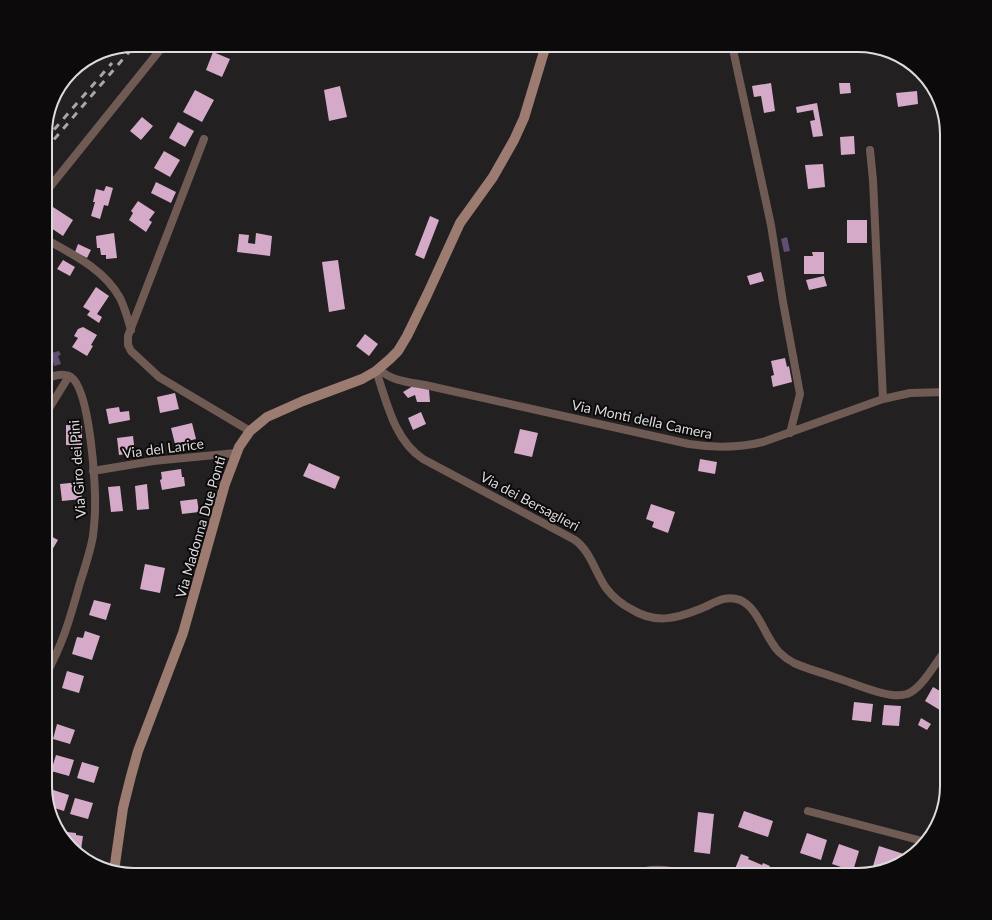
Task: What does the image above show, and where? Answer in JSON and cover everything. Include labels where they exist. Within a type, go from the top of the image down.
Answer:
[{"type":"main road","name":"Via Madonna Due Ponti","points":[[115,865],[123,808],[138,751],[183,633],[196,592],[221,499],[236,453],[250,431],[260,421],[270,415],[354,382],[378,370],[390,360],[404,341],[460,223],[484,190],[508,152],[524,118],[544,52]]},
{"type":"street","points":[[52,184],[158,52]]},
{"type":"street","points":[[734,52],[771,225],[800,394],[790,433]]},
{"type":"street","points":[[204,139],[131,330],[128,339],[129,349],[155,374],[250,431]]},
{"type":"street","points":[[870,150],[873,180],[883,399]]},
{"type":"street","points":[[52,243],[87,263],[108,282],[118,294],[123,304],[131,330]]},
{"type":"street","name":"Via Monti della Camera","points":[[378,370],[399,380],[432,386],[700,446],[719,447],[744,446],[763,442],[883,399],[910,393],[940,392]]},
{"type":"street","name":"Via dei Bersaglieri","points":[[378,370],[399,432],[405,443],[414,452],[423,459],[572,538],[585,550],[605,587],[612,596],[637,613],[656,618],[672,618],[700,609],[725,598],[739,599],[749,606],[775,648],[788,660],[869,689],[896,695],[907,693],[917,687],[940,658]]},
{"type":"street","points":[[52,377],[62,374],[69,376],[52,404]]},
{"type":"street","name":"Via Giro dei Pini","points":[[52,664],[63,641],[91,545],[96,508],[89,422],[79,387],[75,380],[69,376]]},
{"type":"street","name":"Via del Larice","points":[[93,471],[153,461],[236,453]]},
{"type":"street","points":[[808,811],[920,840]]},
{"type":"shaded area","points":[[787,237],[790,251],[784,252],[781,239]]},
{"type":"shaded area","points":[[59,351],[61,355],[58,356],[61,364],[54,366],[52,353]]},
{"type":"building","points":[[213,52],[230,59],[222,77],[206,70]]},
{"type":"building","points":[[771,83],[775,111],[764,113],[761,96],[754,97],[752,86]]},
{"type":"building","points":[[839,83],[850,83],[851,93],[840,94]]},
{"type":"building","points":[[340,86],[347,117],[329,121],[324,90]]},
{"type":"building","points":[[195,90],[214,100],[202,122],[183,112]]},
{"type":"building","points":[[917,91],[918,104],[898,107],[896,93]]},
{"type":"building","points":[[817,103],[823,136],[813,137],[810,121],[815,120],[813,110],[797,113],[796,107]]},
{"type":"building","points":[[142,117],[153,126],[141,140],[130,131]]},
{"type":"building","points":[[178,122],[194,131],[185,147],[169,138]]},
{"type":"building","points":[[854,136],[855,154],[841,155],[840,137]]},
{"type":"building","points":[[164,151],[180,160],[170,177],[154,168]]},
{"type":"building","points":[[823,164],[825,187],[808,189],[805,165]]},
{"type":"building","points":[[156,182],[176,192],[171,203],[151,193]]},
{"type":"building","points":[[106,186],[113,188],[108,206],[104,205],[100,219],[91,216],[95,202],[93,202],[96,189],[104,191]]},
{"type":"building","points":[[138,201],[155,212],[149,220],[152,222],[146,232],[129,220],[133,213],[131,211]]},
{"type":"building","points":[[53,207],[73,220],[63,236],[52,229]]},
{"type":"building","points":[[430,216],[439,220],[424,259],[415,255]]},
{"type":"building","points":[[847,220],[867,220],[867,243],[847,243]]},
{"type":"building","points":[[114,233],[117,258],[106,259],[106,255],[101,255],[100,248],[97,248],[96,236]]},
{"type":"building","points":[[256,233],[272,236],[270,256],[237,252],[239,234],[249,235],[248,243],[255,244]]},
{"type":"building","points":[[78,244],[91,250],[87,258],[75,252]]},
{"type":"building","points":[[812,252],[824,252],[824,274],[804,274],[804,256],[813,256]]},
{"type":"building","points":[[63,260],[75,267],[70,276],[57,269]]},
{"type":"building","points":[[338,260],[345,309],[329,312],[322,262]]},
{"type":"building","points":[[761,272],[764,281],[750,285],[747,276]]},
{"type":"building","points":[[824,276],[827,286],[809,290],[806,280]]},
{"type":"building","points":[[96,287],[109,296],[97,314],[102,317],[99,323],[87,315],[90,311],[83,307]]},
{"type":"building","points":[[83,327],[97,335],[87,356],[72,347],[78,338],[74,336],[78,329]]},
{"type":"building","points":[[365,334],[378,344],[369,356],[356,346]]},
{"type":"building","points":[[785,358],[787,367],[789,366],[792,382],[773,387],[771,376],[774,375],[771,361]]},
{"type":"building","points":[[413,386],[429,389],[430,402],[417,402],[415,395],[408,398],[403,392]]},
{"type":"building","points":[[175,393],[179,409],[160,413],[157,397]]},
{"type":"building","points":[[119,407],[120,412],[129,411],[130,420],[109,424],[106,409]]},
{"type":"building","points":[[421,412],[426,424],[413,430],[408,418]]},
{"type":"building","points":[[192,423],[196,439],[175,444],[171,428]]},
{"type":"building","points":[[66,425],[82,426],[82,445],[66,445]]},
{"type":"building","points":[[520,429],[538,433],[532,457],[514,453]]},
{"type":"building","points":[[133,436],[135,453],[119,455],[117,438]]},
{"type":"building","points":[[700,459],[717,462],[715,474],[698,471]]},
{"type":"building","points":[[309,463],[340,477],[335,489],[303,476]]},
{"type":"building","points":[[181,469],[185,486],[162,490],[160,480],[162,479],[161,472]]},
{"type":"building","points":[[80,482],[82,499],[62,501],[60,484]]},
{"type":"building","points":[[147,484],[149,509],[137,510],[135,486]]},
{"type":"building","points":[[120,486],[123,511],[111,512],[108,487]]},
{"type":"building","points":[[197,499],[199,512],[182,514],[180,501]]},
{"type":"building","points":[[651,504],[675,512],[668,533],[652,527],[654,522],[646,519]]},
{"type":"building","points":[[52,537],[58,540],[52,550]]},
{"type":"building","points":[[145,564],[165,568],[160,593],[140,589]]},
{"type":"building","points":[[94,600],[111,604],[106,620],[89,615]]},
{"type":"building","points":[[85,631],[100,636],[92,660],[72,654],[77,637],[83,638]]},
{"type":"building","points":[[67,671],[84,676],[79,693],[62,688]]},
{"type":"building","points":[[933,687],[940,691],[940,710],[925,701]]},
{"type":"building","points":[[854,702],[873,704],[871,722],[852,720]]},
{"type":"building","points":[[884,705],[901,706],[899,726],[882,725]]},
{"type":"building","points":[[921,718],[931,724],[927,730],[918,725]]},
{"type":"building","points":[[57,724],[75,730],[70,744],[53,739]]},
{"type":"building","points":[[56,755],[74,760],[69,776],[52,771]]},
{"type":"building","points":[[82,762],[99,767],[94,783],[77,778]]},
{"type":"building","points":[[52,790],[69,795],[64,811],[55,808]]},
{"type":"building","points":[[75,798],[93,803],[88,819],[70,814]]},
{"type":"building","points":[[744,811],[773,821],[768,837],[738,827]]},
{"type":"building","points":[[698,812],[714,814],[710,854],[694,852]]},
{"type":"building","points":[[67,833],[76,833],[76,835],[83,836],[81,849],[76,844]]},
{"type":"building","points":[[807,833],[827,840],[821,860],[800,853]]},
{"type":"building","points":[[839,844],[859,851],[854,868],[844,868],[832,864]]},
{"type":"building","points":[[879,846],[904,854],[890,862],[873,866]]},
{"type":"building","points":[[741,854],[762,865],[763,863],[770,866],[769,868],[735,868]]},
{"type":"railway","points":[[52,142],[129,52]]},
{"type":"railway","points":[[52,132],[112,63]]}]
